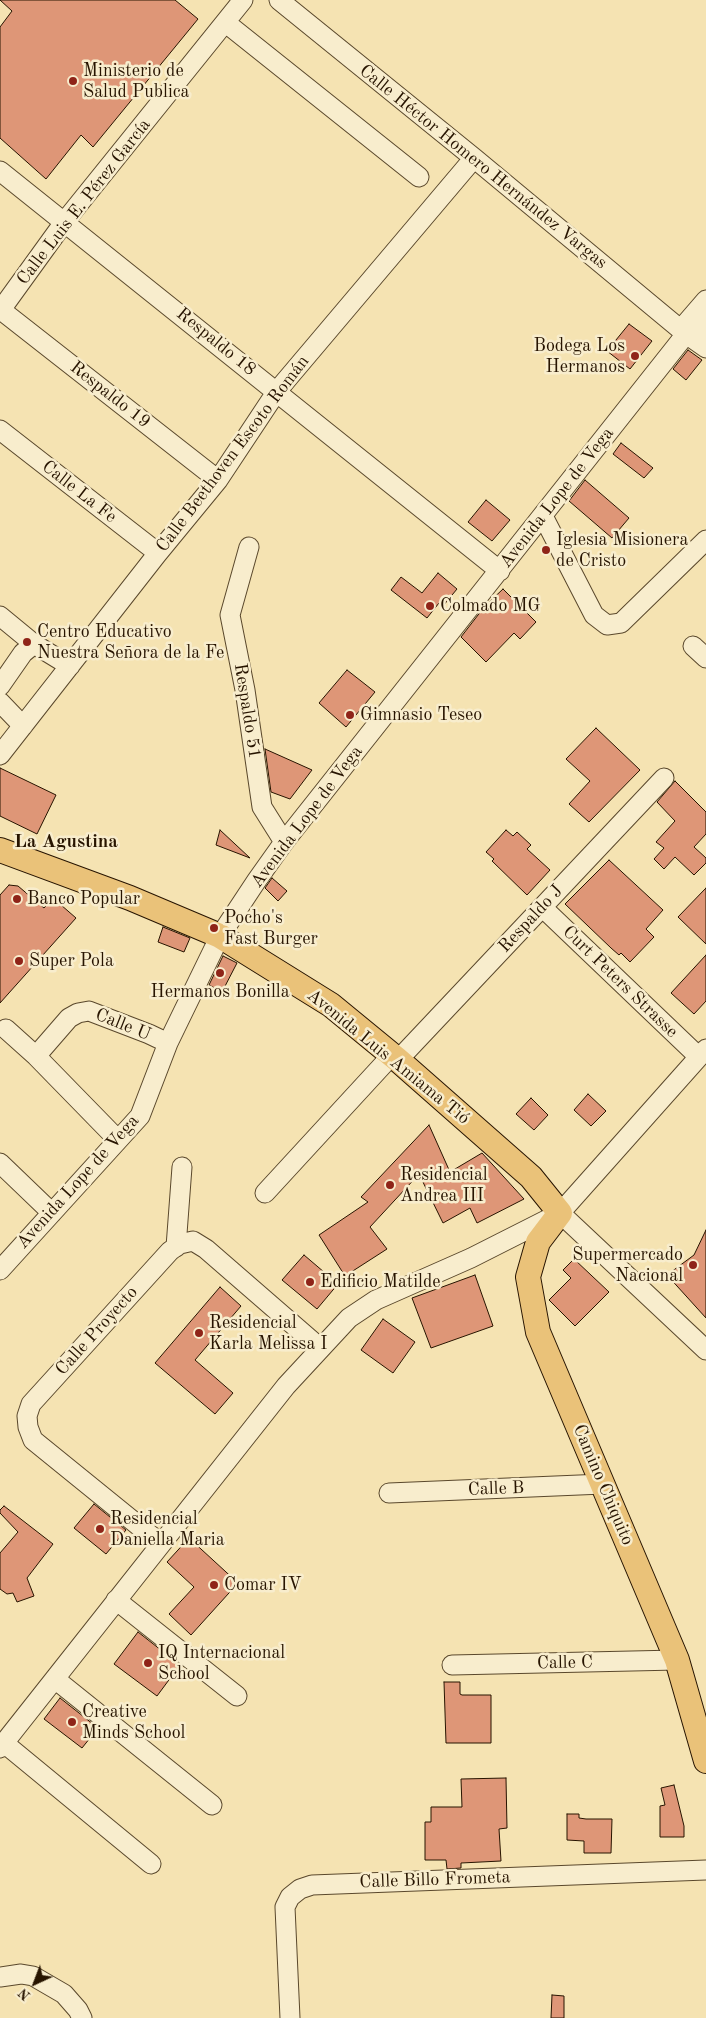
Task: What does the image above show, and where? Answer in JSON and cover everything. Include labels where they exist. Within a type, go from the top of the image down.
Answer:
[{"type":"main road","name":"Avenida Luis Amiama Tió","points":[[3,856],[130,898],[220,936],[331,1005],[395,1058],[531,1177],[560,1213]]},
{"type":"main road","name":"Camino Chiquito","points":[[560,1213],[538,1242],[528,1276],[538,1332],[677,1660],[706,1761]]},
{"type":"street","name":"Calle Luis E. Pérez García","points":[[1,311],[65,222],[243,0]]},
{"type":"street","name":"Calle Héctor Homero Hernández Vargas","points":[[279,0],[474,158],[686,334],[706,348]]},
{"type":"street","points":[[226,23],[419,177]]},
{"type":"street","name":"Calle Beethoven Escoto Román","points":[[0,755],[158,553],[218,480],[277,391],[474,158]]},
{"type":"street","name":"Respaldo 18","points":[[0,171],[500,571]]},
{"type":"street","name":"Avenida Lope de Vega","points":[[0,1270],[140,1116],[168,1044],[220,936],[284,842],[686,334],[687,322],[706,300]]},
{"type":"street","name":"Respaldo 19","points":[[1,311],[218,480]]},
{"type":"street","name":"Avenida Lope de Vega","points":[[686,334],[699,330],[706,322]]},
{"type":"street","name":"Calle La Fe","points":[[0,430],[158,553]]},
{"type":"street","points":[[543,516],[594,615],[607,625],[621,623],[706,540]]},
{"type":"street","name":"Respaldo 51","points":[[249,547],[230,615],[245,690],[262,807],[284,842]]},
{"type":"street","points":[[3,625],[70,666]]},
{"type":"street","points":[[0,686],[23,653],[34,644]]},
{"type":"street","points":[[0,702],[23,726]]},
{"type":"street","name":"Respaldo J","points":[[266,1193],[664,778]]},
{"type":"street","name":"Curt Peters Strasse","points":[[542,907],[702,1053]]},
{"type":"street","name":"Calle U","points":[[36,1056],[70,1018],[78,1013],[89,1011],[149,1034],[168,1044]]},
{"type":"street","points":[[6,1029],[36,1056],[118,1140]]},
{"type":"street","points":[[151,1864],[2,1745],[286,1386],[349,1318],[376,1300],[471,1258],[560,1213],[702,1053]]},
{"type":"street","points":[[0,1163],[52,1212]]},
{"type":"street","points":[[176,1247],[182,1168]]},
{"type":"street","points":[[560,1213],[706,1350]]},
{"type":"street","points":[[176,1247],[193,1241],[206,1249],[320,1348]]},
{"type":"street","name":"Calle Proyecto","points":[[160,1543],[34,1440],[28,1427],[27,1416],[31,1404],[170,1251],[176,1247]]},
{"type":"street","name":"Calle B","points":[[389,1493],[602,1484]]},
{"type":"street","points":[[116,1600],[237,1696]]},
{"type":"street","name":"Calle C","points":[[452,1665],[677,1660]]},
{"type":"street","points":[[55,1679],[212,1805]]},
{"type":"street","name":"Calle Billo Frometa","points":[[290,2018],[285,1907],[290,1897],[300,1889],[312,1885],[706,1870]]},
{"type":"street","points":[[0,1977],[21,1974],[33,1976],[64,1994],[78,2010],[82,2018]]},
{"type":"building","name":"Ministerio de Salud Publica","points":[[0,0],[175,0],[198,19],[93,147],[81,135],[46,179],[0,138],[0,27],[12,11]]},
{"type":"building","points":[[629,324],[652,341],[630,369],[607,351]]},
{"type":"building","points":[[688,350],[702,360],[686,380],[673,369]]},
{"type":"building","points":[[621,443],[653,468],[644,478],[613,454]]},
{"type":"building","points":[[585,480],[629,518],[612,538],[569,501]]},
{"type":"building","points":[[486,500],[510,520],[492,541],[468,522]]},
{"type":"building","points":[[438,573],[457,589],[443,606],[439,603],[427,618],[391,590],[401,577],[422,593]]},
{"type":"building","points":[[503,589],[536,622],[520,639],[514,633],[486,662],[461,637],[485,606]]},
{"type":"building","points":[[347,670],[375,692],[346,727],[319,703]]},
{"type":"building","points":[[596,728],[640,770],[589,822],[569,804],[590,781],[566,759]]},
{"type":"building","points":[[265,749],[312,770],[290,799],[271,792]]},
{"type":"building","points":[[0,768],[56,795],[37,834],[0,816]]},
{"type":"building","points":[[675,781],[706,812],[706,834],[694,847],[706,858],[706,863],[694,875],[675,857],[664,869],[654,859],[664,848],[656,842],[675,821],[657,802]]},
{"type":"building","points":[[220,830],[250,858],[216,845]]},
{"type":"building","points":[[506,830],[513,836],[517,832],[531,845],[527,849],[550,870],[527,895],[492,861],[494,859],[486,852]]},
{"type":"building","points":[[609,860],[663,910],[646,929],[654,937],[630,962],[621,953],[619,955],[611,948],[565,904]]},
{"type":"building","points":[[272,878],[287,891],[278,901],[265,888]]},
{"type":"building","name":"Super Pola","points":[[9,885],[18,886],[44,908],[53,898],[76,918],[0,1003],[0,895]]},
{"type":"building","points":[[706,888],[706,944],[678,917]]},
{"type":"building","points":[[163,927],[190,938],[184,952],[158,942]]},
{"type":"building","points":[[706,955],[706,1001],[694,1014],[671,993]]},
{"type":"building","name":"Hermanos Bonilla","points":[[223,956],[237,963],[222,992],[209,985]]},
{"type":"building","points":[[588,1094],[606,1111],[591,1126],[574,1110]]},
{"type":"building","points":[[531,1098],[548,1115],[534,1130],[516,1114]]},
{"type":"building","points":[[429,1125],[450,1172],[482,1153],[524,1199],[477,1223],[470,1208],[443,1223],[419,1174],[370,1227],[387,1249],[345,1276],[319,1235],[368,1202],[361,1197]]},
{"type":"building","name":"Supermercado Nacional","points":[[706,1230],[706,1318],[667,1275],[694,1255]]},
{"type":"building","name":"Edificio Matilde","points":[[304,1255],[338,1284],[317,1309],[282,1280]]},
{"type":"building","points":[[574,1259],[609,1292],[575,1326],[549,1300],[571,1278],[563,1270]]},
{"type":"building","points":[[475,1275],[493,1326],[431,1348],[412,1298]]},
{"type":"building","name":"Residencial Karla Melissa I","points":[[220,1287],[241,1306],[195,1360],[233,1393],[215,1414],[155,1363]]},
{"type":"building","points":[[383,1319],[415,1342],[393,1373],[361,1350]]},
{"type":"building","name":"Residencial Daniella Maria","points":[[94,1504],[126,1530],[106,1554],[74,1528]]},
{"type":"building","points":[[4,1506],[53,1544],[27,1578],[34,1596],[17,1602],[13,1593],[7,1594],[0,1589],[0,1553],[18,1532],[0,1513]]},
{"type":"building","name":"Comar IV","points":[[189,1538],[238,1583],[191,1635],[169,1614],[194,1587],[167,1562]]},
{"type":"building","name":"IQ Internacional School","points":[[138,1632],[180,1665],[157,1696],[114,1664]]},
{"type":"building","points":[[444,1682],[460,1682],[460,1694],[462,1695],[491,1695],[491,1743],[446,1743]]},
{"type":"building","name":"Creative Minds School","points":[[60,1698],[98,1728],[82,1748],[44,1719]]},
{"type":"building","points":[[506,1778],[507,1828],[499,1829],[501,1861],[461,1863],[461,1868],[447,1869],[446,1860],[425,1860],[425,1822],[431,1822],[431,1807],[462,1807],[461,1779]]},
{"type":"building","points":[[674,1785],[684,1826],[684,1837],[660,1837],[660,1806],[665,1805],[661,1788]]},
{"type":"building","points":[[567,1814],[579,1814],[579,1818],[586,1819],[612,1819],[611,1853],[584,1853],[584,1841],[567,1840]]},
{"type":"building","points":[[552,1995],[564,1996],[564,2018],[551,2018]]},
{"type":"place","name":"Ministerio de Salud Publica","points":[[73,81]]},
{"type":"place","name":"Bodega Los Hermanos","points":[[635,356]]},
{"type":"place","name":"Iglesia Misionera de Cristo","points":[[546,550]]},
{"type":"place","name":"Colmado MG","points":[[430,606]]},
{"type":"place","name":"Centro Educativo Nuestra Señora de la Fe","points":[[27,642]]},
{"type":"place","name":"Gimnasio Teseo","points":[[350,715]]},
{"type":"place","name":"Banco Popular","points":[[17,899]]},
{"type":"place","name":"Pocho's Fast Burger","points":[[214,928]]},
{"type":"place","name":"Super Pola","points":[[19,961]]},
{"type":"place","name":"Hermanos Bonilla","points":[[220,973]]},
{"type":"place","name":"Residencial Andrea III","points":[[390,1185]]},
{"type":"place","name":"Supermercado Nacional","points":[[693,1265]]},
{"type":"place","name":"Edificio Matilde","points":[[310,1282]]},
{"type":"place","name":"Residencial Karla Melissa I","points":[[199,1333]]},
{"type":"place","name":"Residencial Daniella Maria","points":[[100,1529]]},
{"type":"place","name":"Comar IV","points":[[214,1585]]},
{"type":"place","name":"IQ Internacional School","points":[[148,1663]]},
{"type":"place","name":"Creative Minds School","points":[[72,1722]]},
{"type":"district","name":"La Agustina","points":[[66,842]]}]
